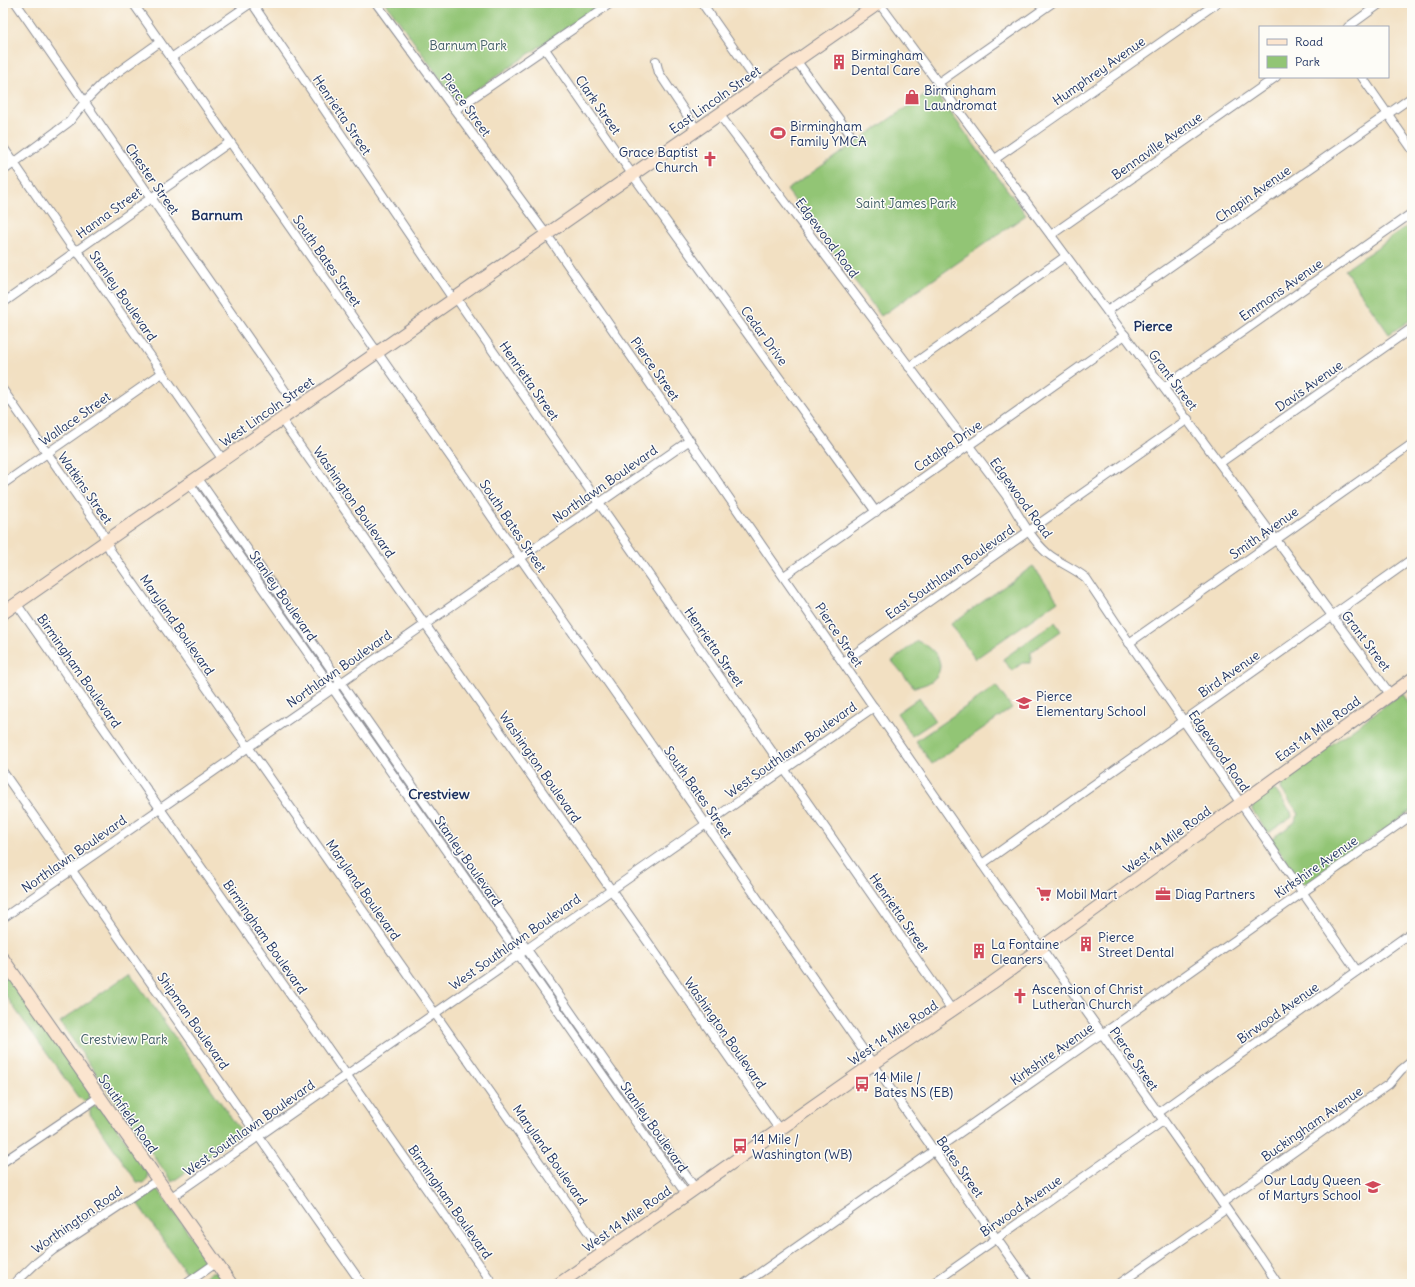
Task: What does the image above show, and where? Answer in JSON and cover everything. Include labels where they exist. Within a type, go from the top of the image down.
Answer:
[{"type":"main road","name":"East Lincoln Street","points":[[547,234],[879,3]]},
{"type":"main road","name":"West Lincoln Street","points":[[3,613],[547,234]]},
{"type":"main road","name":"East 14 Mile Road","points":[[1241,803],[1412,679]]},
{"type":"main road","name":"West 14 Mile Road","points":[[559,1284],[690,1191],[1041,948],[1241,803]]},
{"type":"main road","name":"Southfield Road","points":[[3,959],[231,1284]]},
{"type":"street","name":"Chester Street","points":[[16,3],[297,408]]},
{"type":"street","name":"South Bates Street","points":[[133,3],[873,1064]]},
{"type":"street","points":[[171,58],[251,3]]},
{"type":"street","name":"Henrietta Street","points":[[251,3],[454,299],[599,503],[952,1010]]},
{"type":"street","name":"Pierce Street","points":[[376,3],[547,234],[982,864],[1278,1284]]},
{"type":"street","points":[[455,110],[611,3]]},
{"type":"street","points":[[702,3],[760,86]]},
{"type":"street","name":"Grant Street","points":[[879,3],[1390,694]]},
{"type":"street","points":[[938,83],[1052,3]]},
{"type":"street","name":"Humphrey Avenue","points":[[995,159],[1217,3]]},
{"type":"street","points":[[1349,26],[1381,3]]},
{"type":"street","points":[[3,170],[69,122],[104,82],[160,42]]},
{"type":"street","name":"Clark Street","points":[[545,49],[632,174]]},
{"type":"street","points":[[796,60],[850,134]]},
{"type":"street","points":[[656,61],[659,73],[697,130]]},
{"type":"street","name":"Bennaville Avenue","points":[[1051,235],[1275,78]]},
{"type":"street","points":[[1363,78],[1412,149]]},
{"type":"street","name":"Chapin Avenue","points":[[1107,311],[1412,97]]},
{"type":"street","name":"Edgewood Road","points":[[719,114],[1006,496],[1040,546],[1046,553],[1080,572],[1086,578],[1129,643],[1357,971]]},
{"type":"street","name":"Hanna Street","points":[[3,303],[230,142]]},
{"type":"street","name":"Stanley Boulevard","points":[[3,147],[71,246],[223,460]]},
{"type":"street","name":"Cedar Drive","points":[[632,174],[876,512]]},
{"type":"street","name":"Emmons Avenue","points":[[1164,387],[1412,213]]},
{"type":"street","points":[[909,367],[1066,256]]},
{"type":"street","name":"Davis Avenue","points":[[1220,463],[1412,328]]},
{"type":"street","name":"Catalpa Drive","points":[[784,576],[1125,335]]},
{"type":"street","name":"Wallace Street","points":[[3,484],[162,373]]},
{"type":"street","name":"Watkins Street","points":[[3,390],[101,530],[106,541]]},
{"type":"street","name":"Washington Boulevard","points":[[282,419],[779,1130]]},
{"type":"street","name":"East Southlawn Boulevard","points":[[843,662],[1188,419]]},
{"type":"street","name":"Northlawn Boulevard","points":[[3,918],[690,440]]},
{"type":"street","name":"Smith Avenue","points":[[1129,643],[1412,444]]},
{"type":"street","name":"Stanley Boulevard","points":[[193,480],[276,590],[431,811],[608,1067],[690,1191]]},
{"type":"street","name":"Stanley Boulevard","points":[[193,480],[268,596],[601,1072],[690,1191]]},
{"type":"street","name":"Maryland Boulevard","points":[[106,541],[110,550],[603,1253]]},
{"type":"street","name":"Bird Avenue","points":[[982,864],[1412,559]]},
{"type":"street","points":[[268,596],[276,590]]},
{"type":"street","name":"Birmingham Boulevard","points":[[16,603],[493,1284]]},
{"type":"street","name":"West Southlawn Boulevard","points":[[170,1198],[874,707]]},
{"type":"street","name":"Shipman Boulevard","points":[[3,772],[362,1284]]},
{"type":"street","points":[[423,817],[431,811]]},
{"type":"street","name":"Kirkshire Avenue","points":[[744,1284],[1412,815]]},
{"type":"street","name":"Birwood Avenue","points":[[1158,1113],[1412,932]]},
{"type":"street","name":"Buckingham Avenue","points":[[1119,1284],[1389,1084],[1401,1070],[1412,1061]]},
{"type":"street","name":"Bates Street","points":[[873,1064],[1029,1284]]},
{"type":"street","points":[[601,1072],[608,1067]]},
{"type":"street","points":[[3,1162],[100,1097]]},
{"type":"street","name":"Birwood Avenue","points":[[932,1284],[1163,1121]]},
{"type":"street","name":"Worthington Road","points":[[14,1284],[53,1250],[158,1180]]},
{"type":"street","points":[[186,1284],[216,1263]]},
{"type":"green space","name":"Barnum Park","points":[[386,3],[603,3],[457,102]]},
{"type":"green space","name":"Saint James Park","points":[[933,89],[1026,215],[881,316],[787,190]]},
{"type":"green space","points":[[1412,223],[1412,319],[1389,334],[1345,270]]},
{"type":"green space","points":[[1033,566],[1058,601],[975,659],[951,624]]},
{"type":"green space","points":[[1055,622],[1061,631],[1031,652],[1031,663],[1022,663],[1012,671],[1003,659]]},
{"type":"green space","points":[[917,641],[927,646],[935,653],[939,660],[940,667],[938,674],[933,680],[914,687],[892,661]]},
{"type":"green space","points":[[996,686],[1012,708],[932,764],[916,741]]},
{"type":"green space","points":[[1402,693],[1412,707],[1412,810],[1306,885],[1301,882],[1271,839],[1294,823],[1299,814],[1281,789],[1282,781]]},
{"type":"green space","points":[[919,698],[935,721],[912,736],[897,713]]},
{"type":"green space","points":[[1273,790],[1276,791],[1291,812],[1292,817],[1268,833],[1252,810],[1254,802]]},
{"type":"green space","points":[[3,965],[91,1093],[87,1101],[84,1101],[78,1097],[3,992]]},
{"type":"green space","name":"Crestview Park","points":[[130,973],[242,1133],[172,1182],[60,1022]]},
{"type":"green space","points":[[94,1106],[103,1109],[148,1171],[148,1179],[144,1183],[137,1182],[90,1114],[90,1109]]},
{"type":"green space","points":[[152,1189],[158,1189],[206,1258],[205,1263],[189,1277],[135,1200]]},
{"type":"green space","points":[[212,1272],[216,1272],[227,1284],[193,1284]]},
{"type":"place","name":"Birmingham Dental Care","points":[[839,62]]},
{"type":"place","name":"Birmingham Laundromat","points":[[912,97]]},
{"type":"place","name":"Birmingham Family YMCA","points":[[778,133]]},
{"type":"place","name":"Grace Baptist Church","points":[[710,159]]},
{"type":"place","name":"Pierce Elementary School","points":[[1024,703]]},
{"type":"place","name":"Mobil Mart","points":[[1044,894]]},
{"type":"place","name":"Diag Partners","points":[[1163,894]]},
{"type":"place","name":"Pierce Street Dental","points":[[1086,944]]},
{"type":"place","name":"La Fontaine Cleaners","points":[[979,951]]},
{"type":"place","name":"Ascension of Christ Lutheran Church","points":[[1020,996]]},
{"type":"place","name":"14 Mile / Bates NS (EB)","points":[[862,1084]]},
{"type":"place","name":"14 Mile / Washington (WB)","points":[[740,1146]]},
{"type":"place","name":"Our Lady Queen of Martyrs School","points":[[1373,1187]]},
{"type":"district","name":"Barnum","points":[[217,215]]},
{"type":"district","name":"Pierce","points":[[1153,326]]},
{"type":"district","name":"Crestview","points":[[439,794]]}]
